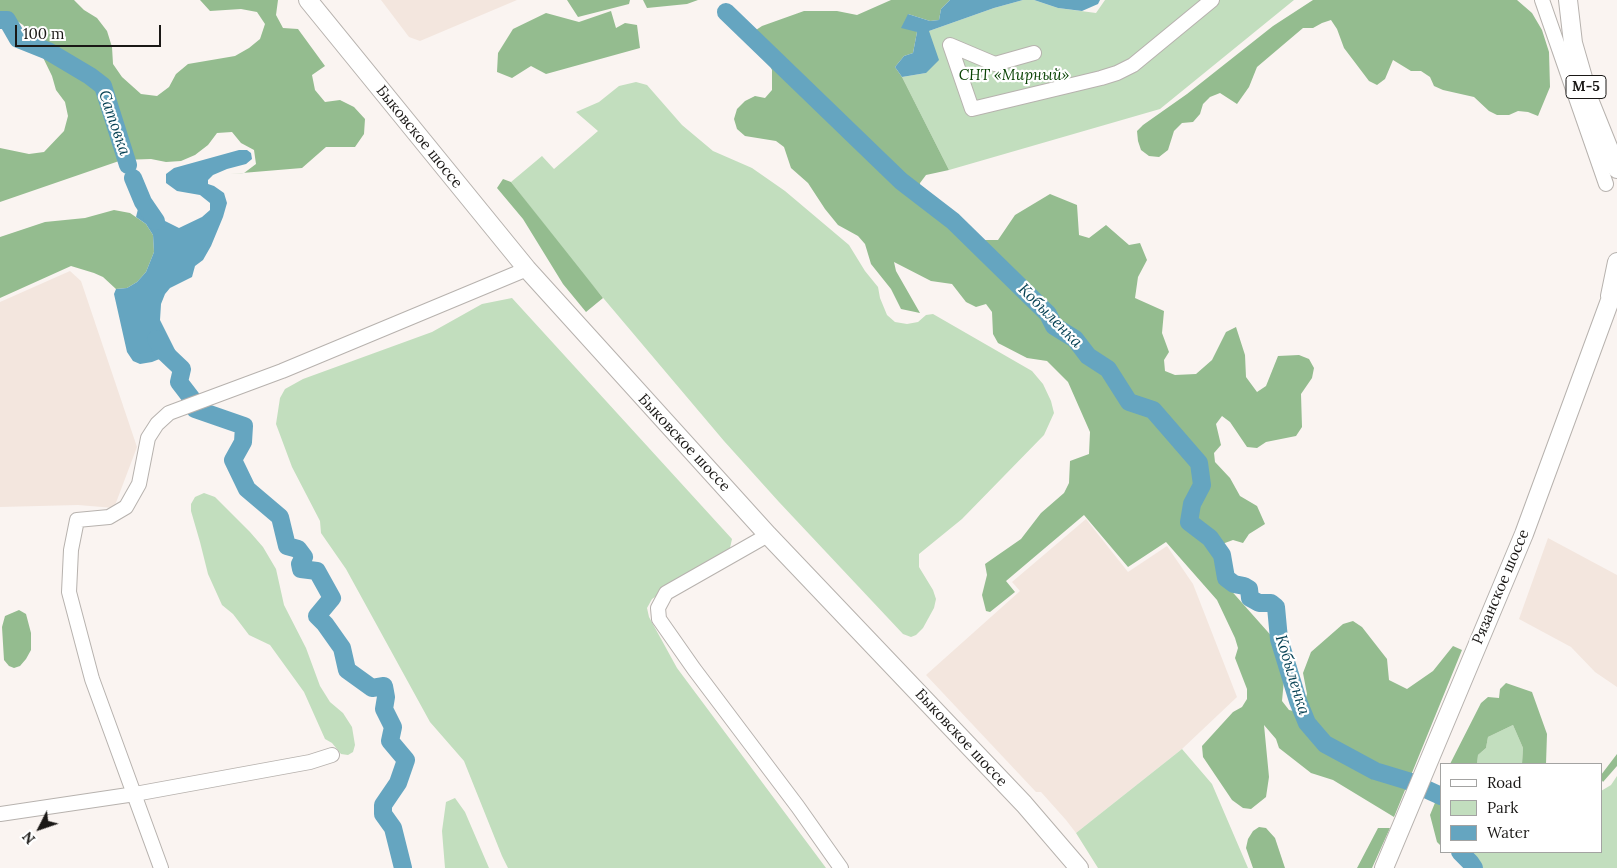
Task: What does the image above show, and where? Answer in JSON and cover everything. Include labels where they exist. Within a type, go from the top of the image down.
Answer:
[{"type":"main road","name":"Быковское шоссе","points":[[308,0],[527,269],[768,535],[1010,790],[1079,868]]},
{"type":"main road","name":"М-5","points":[[1568,0],[1576,52],[1590,102],[1617,170]]},
{"type":"main road","points":[[1579,0],[1583,39],[1600,98],[1617,142]]},
{"type":"main road","points":[[1613,302],[1617,262]]},
{"type":"main road","points":[[1613,302],[1617,285]]},
{"type":"main road","name":"Рязанское шоссе","points":[[1384,868],[1524,534],[1599,331],[1612,308],[1613,302]]},
{"type":"street","points":[[1034,53],[995,64],[950,44],[972,109],[1116,73],[1133,65],[1212,0]]},
{"type":"street","points":[[1542,0],[1606,184]]},
{"type":"street","points":[[161,868],[92,679],[70,592],[71,550],[77,520],[109,517],[126,508],[139,484],[148,438],[157,424],[169,413],[282,371],[527,269]]},
{"type":"street","points":[[768,535],[666,593],[658,608],[659,619],[841,868]]},
{"type":"street","points":[[0,814],[135,794],[310,762],[332,755]]},
{"type":"shaded area","points":[[381,0],[517,0],[420,41],[409,37]]},
{"type":"shaded area","points":[[70,271],[81,281],[137,447],[114,508],[78,505],[0,507],[0,302]]},
{"type":"shaded area","points":[[1086,519],[1128,572],[1167,546],[1193,584],[1237,697],[1182,749],[1076,833],[1041,792],[1036,792],[926,675],[1020,591],[1012,582]]},
{"type":"shaded area","points":[[1548,538],[1617,575],[1617,687],[1595,672],[1571,647],[1519,619]]},
{"type":"green space","points":[[0,0],[74,0],[84,10],[97,18],[107,31],[112,47],[113,64],[122,77],[141,94],[157,96],[169,87],[176,74],[188,64],[235,56],[260,39],[265,24],[257,12],[241,9],[210,11],[200,0],[278,0],[276,15],[283,28],[298,29],[325,66],[312,75],[315,90],[325,102],[340,100],[354,107],[365,119],[364,134],[355,147],[326,147],[302,168],[244,173],[256,164],[254,150],[241,143],[232,132],[217,133],[208,145],[195,155],[181,161],[122,160],[0,202],[0,148],[29,154],[44,152],[64,131],[68,116],[65,102],[56,90],[52,76],[33,37],[23,25],[11,17],[0,13]]},
{"type":"green space","points":[[567,0],[630,0],[629,4],[578,17]]},
{"type":"green space","points":[[643,0],[698,0],[687,4],[647,8]]},
{"type":"green space","points":[[891,0],[950,0],[941,9],[939,20],[930,21],[908,14],[917,32],[913,53],[904,56],[895,67],[902,77],[949,170],[926,175],[920,183],[921,203],[968,240],[998,240],[1015,215],[1050,194],[1077,205],[1079,235],[1089,238],[1106,225],[1129,245],[1140,243],[1147,260],[1138,277],[1135,298],[1164,311],[1162,333],[1169,352],[1164,360],[1165,371],[1175,375],[1196,374],[1212,360],[1226,332],[1236,327],[1245,355],[1246,377],[1257,392],[1266,386],[1278,356],[1299,355],[1309,359],[1314,368],[1312,378],[1301,394],[1302,427],[1296,436],[1266,442],[1257,448],[1247,447],[1230,422],[1222,416],[1216,424],[1221,445],[1214,453],[1215,462],[1230,478],[1240,496],[1257,506],[1265,524],[1249,534],[1243,543],[1233,540],[1214,547],[1215,559],[1220,578],[1275,640],[1284,680],[1282,701],[1289,710],[1298,712],[1304,704],[1307,694],[1303,673],[1311,652],[1343,624],[1353,621],[1362,627],[1387,659],[1389,680],[1407,689],[1433,671],[1453,646],[1462,650],[1394,817],[1333,780],[1311,773],[1279,748],[1276,739],[1264,725],[1269,777],[1266,797],[1251,809],[1243,808],[1232,800],[1203,757],[1202,746],[1233,712],[1242,707],[1247,699],[1247,689],[1235,658],[1238,648],[1217,600],[1166,542],[1128,567],[1084,515],[1006,581],[1015,592],[990,612],[986,611],[982,595],[987,575],[985,564],[1021,539],[1041,513],[1064,493],[1069,483],[1070,461],[1089,454],[1090,432],[1068,382],[1047,361],[1027,358],[998,343],[993,334],[992,312],[986,304],[976,307],[966,302],[952,284],[931,281],[894,262],[896,271],[920,313],[901,309],[891,289],[871,264],[865,244],[858,236],[838,225],[808,183],[791,168],[784,147],[776,141],[745,136],[737,129],[734,119],[737,109],[745,101],[755,96],[765,98],[772,90],[772,70],[753,32],[762,26],[804,11],[837,11],[857,15]]},
{"type":"green space","name":"СНТ «Мирный»","points":[[1023,0],[1034,0],[1058,8],[1096,13],[1105,0],[1294,0],[1160,109],[949,170],[902,77],[926,73],[929,31]]},
{"type":"green space","points":[[1313,0],[1517,0],[1532,13],[1542,30],[1549,52],[1550,87],[1538,116],[1518,111],[1509,115],[1497,115],[1489,111],[1474,97],[1434,86],[1430,77],[1421,71],[1411,71],[1393,60],[1385,79],[1377,85],[1369,81],[1344,48],[1337,29],[1331,20],[1313,28],[1303,28],[1257,67],[1249,87],[1237,104],[1220,93],[1210,97],[1203,104],[1200,114],[1193,122],[1182,123],[1174,131],[1168,150],[1159,157],[1149,156],[1141,150],[1137,131],[1143,125],[1187,94],[1273,26]]},
{"type":"green space","points":[[611,11],[616,28],[625,23],[637,25],[640,48],[546,74],[531,66],[512,78],[497,72],[498,53],[513,29],[546,13],[579,22]]},
{"type":"green space","points":[[636,82],[647,85],[682,125],[713,151],[752,168],[785,191],[849,245],[865,271],[878,287],[887,315],[895,322],[907,324],[918,322],[926,315],[933,314],[1032,371],[1043,384],[1054,413],[1044,435],[962,519],[919,554],[919,567],[933,590],[936,599],[934,608],[923,628],[916,635],[911,637],[903,634],[724,441],[577,267],[511,182],[542,156],[554,169],[598,131],[576,112],[599,102],[619,86]]},
{"type":"green space","points":[[503,179],[511,182],[603,298],[586,312],[563,284],[523,219],[497,188]]},
{"type":"green space","points":[[114,210],[130,213],[146,224],[153,235],[154,252],[146,272],[137,282],[127,288],[116,289],[103,277],[71,266],[0,298],[0,237],[45,222],[85,218]]},
{"type":"green space","points":[[512,298],[732,539],[730,548],[652,599],[647,608],[649,617],[677,668],[826,868],[508,868],[464,761],[430,722],[346,569],[321,533],[320,521],[292,467],[276,424],[280,398],[285,389],[303,379],[432,332],[482,304]]},
{"type":"green space","points":[[204,493],[215,497],[250,532],[263,547],[276,569],[284,605],[306,648],[320,686],[330,702],[343,713],[352,727],[355,745],[353,752],[348,755],[341,754],[332,743],[325,739],[304,692],[270,645],[249,635],[233,614],[222,605],[208,574],[191,511],[191,504],[195,497]]},
{"type":"green space","points":[[19,610],[26,614],[31,633],[31,650],[20,666],[14,668],[9,666],[4,660],[2,627],[5,616]]},
{"type":"green space","points":[[1506,683],[1532,692],[1547,734],[1546,763],[1522,763],[1523,748],[1513,725],[1488,737],[1486,748],[1478,755],[1477,763],[1451,763],[1481,703],[1488,697],[1499,698],[1500,689]]},
{"type":"green space","points":[[1513,725],[1523,748],[1522,763],[1477,763],[1478,755],[1486,748],[1488,737]]},
{"type":"green space","points":[[1182,749],[1212,784],[1248,868],[1098,868],[1076,833]]},
{"type":"green space","points":[[1617,754],[1617,766],[1603,782],[1602,774]]},
{"type":"green space","points":[[1617,776],[1617,868],[1479,868],[1473,860],[1470,853],[1602,853],[1602,790],[1611,785]]},
{"type":"green space","points":[[1440,790],[1440,845],[1437,842],[1430,815]]},
{"type":"green space","points":[[455,798],[465,812],[489,868],[445,868],[442,831],[446,802]]},
{"type":"green space","points":[[1259,827],[1266,828],[1275,838],[1285,868],[1253,868],[1246,848],[1248,839],[1253,831]]},
{"type":"green space","points":[[1378,828],[1390,828],[1372,868],[1357,868]]},
{"type":"water","points":[[950,0],[1023,0],[929,31],[939,60],[926,73],[902,77],[895,67],[904,56],[913,53],[917,32],[901,28],[908,14],[930,21],[939,20],[941,9]]},
{"type":"water","points":[[1034,0],[1100,0],[1098,4],[1082,11],[1058,8]]},
{"type":"water","points":[[239,150],[247,150],[251,153],[252,159],[246,164],[213,175],[208,180],[208,184],[224,193],[227,203],[211,246],[203,260],[195,266],[192,277],[170,288],[161,304],[160,320],[177,354],[175,357],[162,358],[140,364],[133,361],[127,352],[114,294],[116,289],[127,288],[137,282],[146,272],[154,252],[153,235],[146,224],[136,217],[138,209],[143,202],[150,205],[161,219],[179,228],[202,217],[210,210],[210,203],[200,195],[177,191],[166,183],[166,174],[174,168]]},
{"type":"waterway","name":"Кобыленка","points":[[726,12],[901,181],[953,221],[1048,314],[1054,326],[1075,339],[1088,356],[1108,369],[1129,402],[1153,410],[1199,463],[1202,485],[1192,504],[1189,522],[1210,538],[1222,555],[1226,578],[1234,584],[1249,589],[1250,598],[1259,603],[1271,603],[1276,607],[1279,639],[1298,701],[1307,723],[1325,744],[1375,771],[1408,781],[1440,796]]},
{"type":"waterway","name":"Сатовка","points":[[0,20],[7,20],[18,39],[48,51],[103,86],[128,165]]},
{"type":"waterway","name":"Сатовка","points":[[133,178],[143,202],[156,221]]},
{"type":"waterway","name":"Сатовка","points":[[156,339],[163,351],[182,369],[179,382],[192,399]]},
{"type":"waterway","name":"Сатовка","points":[[195,409],[244,426],[243,442],[233,460],[247,489],[280,517],[287,546],[298,549],[304,557],[300,564],[301,569],[317,571],[332,598],[317,616],[342,648],[347,670],[372,688],[384,686],[386,697],[384,709],[393,727],[390,741],[406,760],[398,783],[383,805],[383,814],[393,828],[403,868]]},
{"type":"waterway","name":"Кобыленка","points":[[1461,853],[1474,868]]}]
